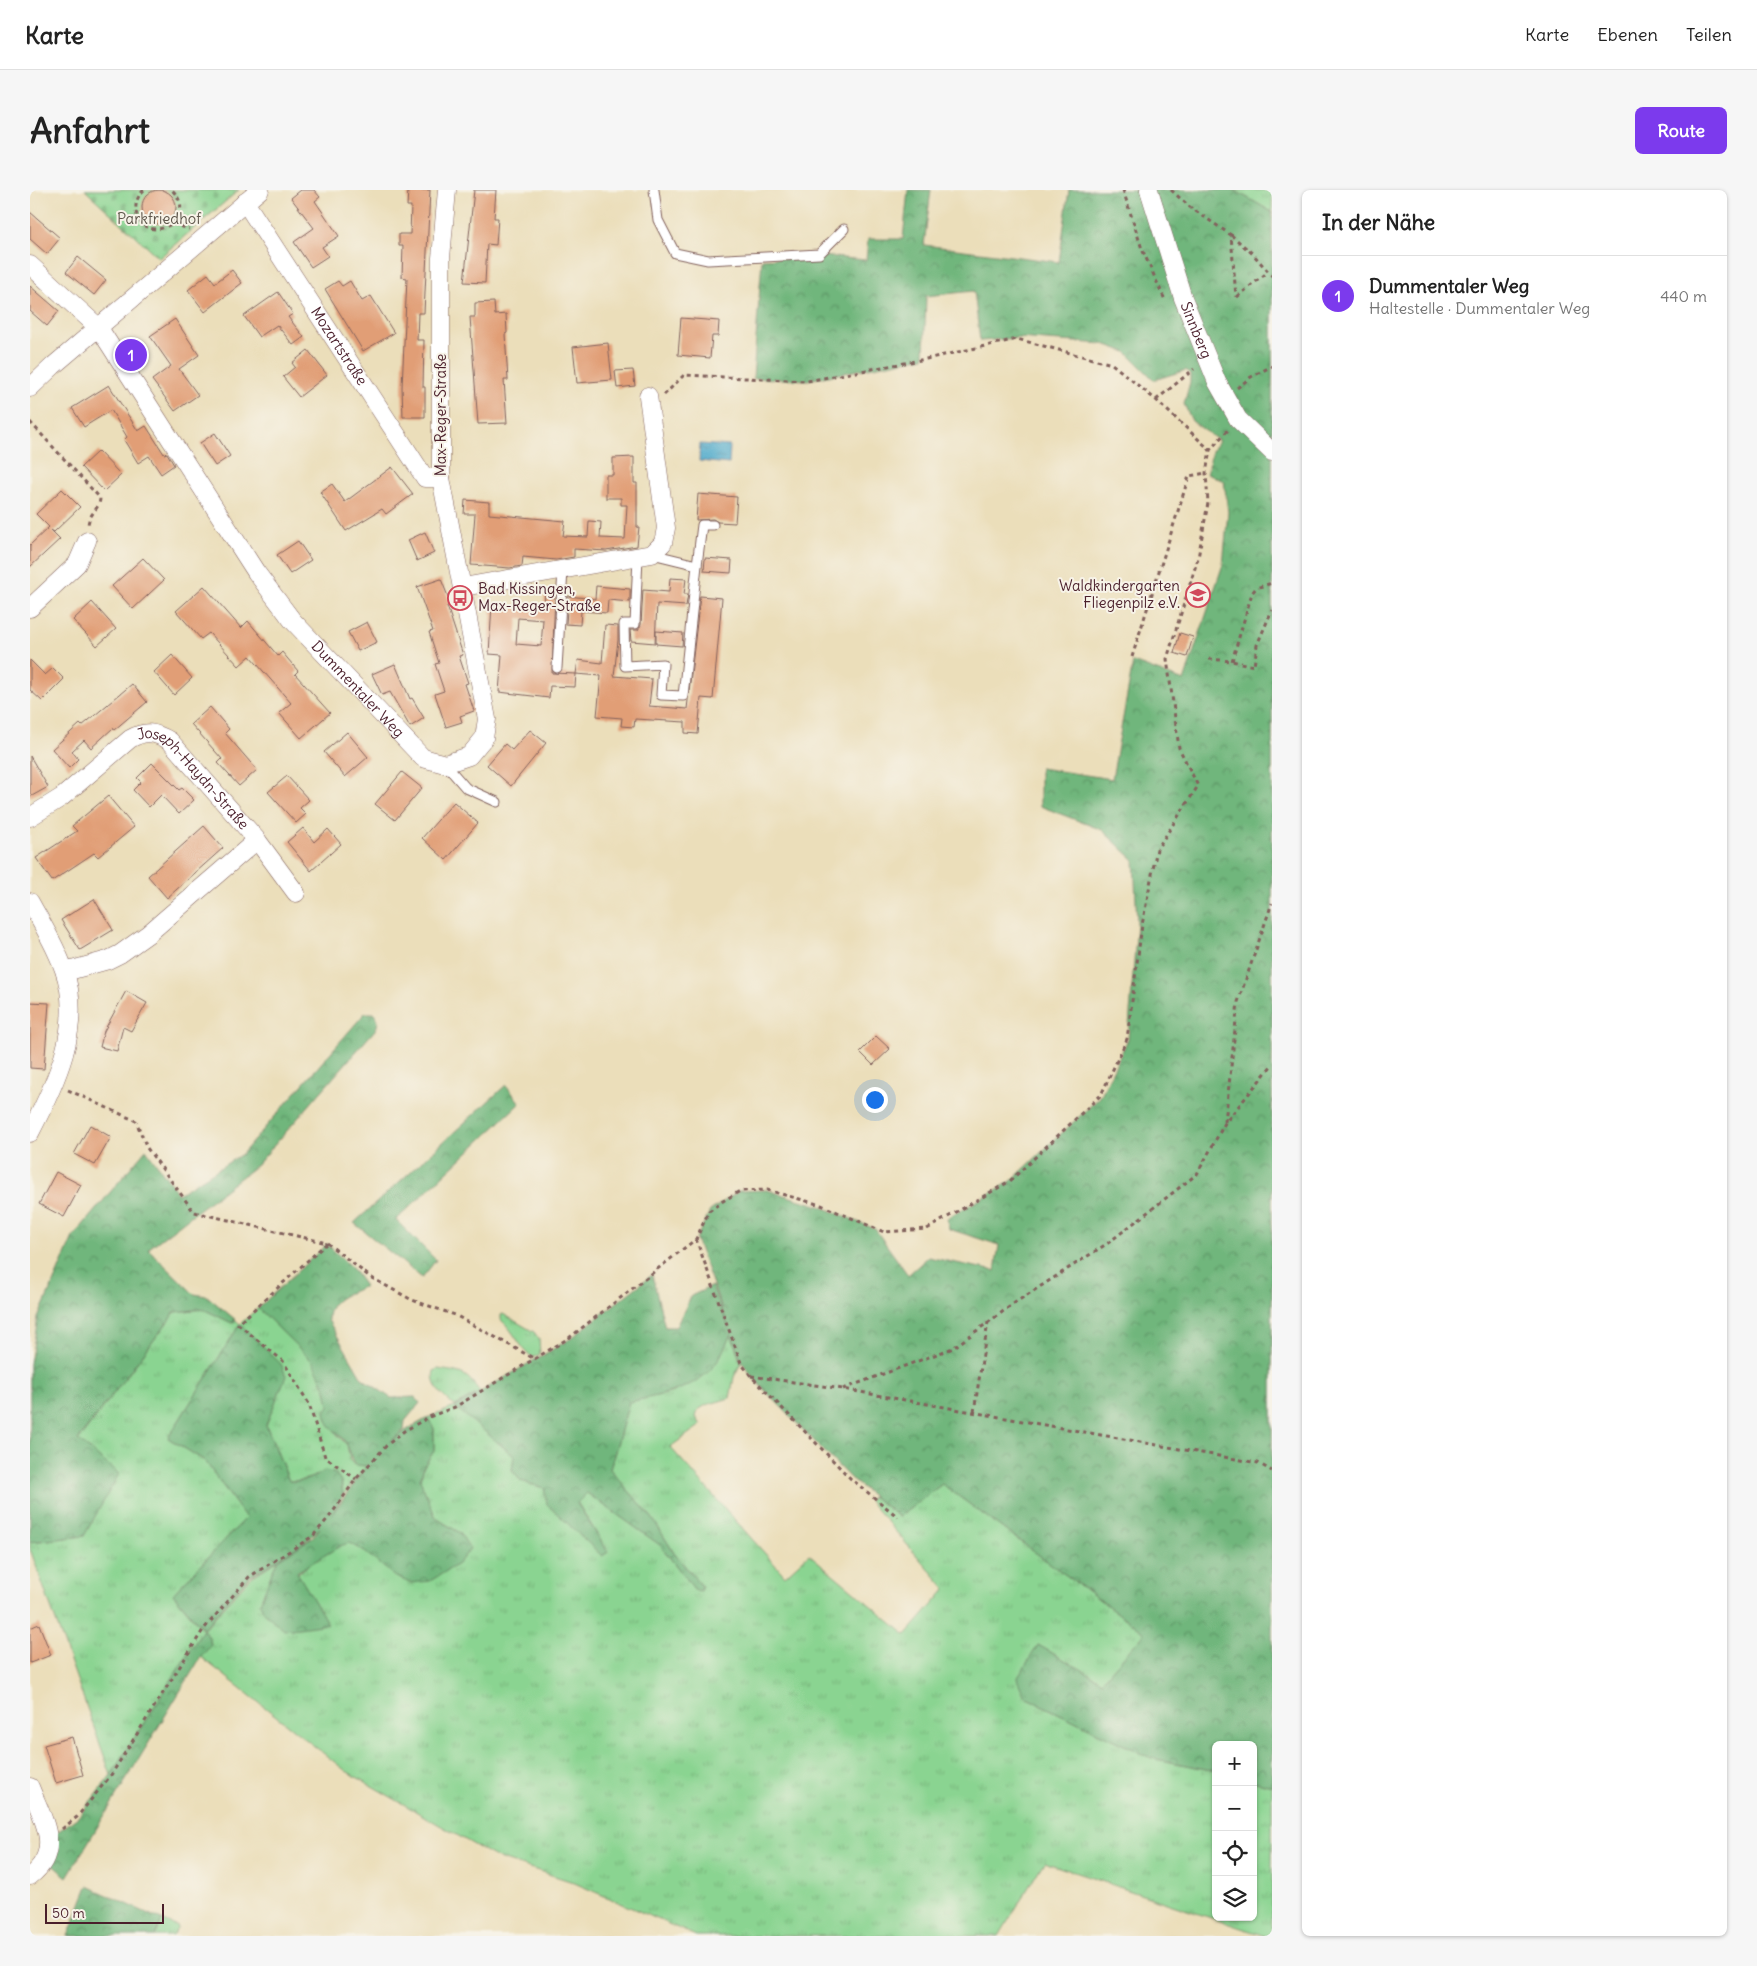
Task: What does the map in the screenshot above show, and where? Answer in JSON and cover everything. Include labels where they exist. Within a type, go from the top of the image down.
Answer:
[{"type":"street","points":[[30,388],[53,366],[260,190]]},
{"type":"street","name":"Max-Reger-Straße","points":[[445,764],[468,756],[484,738],[488,719],[440,478],[441,258],[447,190]]},
{"type":"street","name":"Sinnberg","points":[[1149,190],[1183,298],[1217,382],[1238,419],[1272,452]]},
{"type":"street","name":"Mozartstraße","points":[[245,202],[425,478],[440,478]]},
{"type":"street","name":"Dummentaler Weg","points":[[30,265],[99,328],[256,572],[292,620],[422,758],[445,764]]},
{"type":"street","points":[[463,587],[645,556],[663,543],[666,528],[649,402]]},
{"type":"street","points":[[30,608],[77,564],[87,541]]},
{"type":"street","name":"Joseph-Haydn-Straße","points":[[30,817],[62,797],[130,739],[138,734],[154,733],[170,741],[257,840],[296,893]]},
{"type":"street","name":"Joseph-Haydn-Straße","points":[[65,972],[108,960],[130,948],[257,840]]},
{"type":"street","points":[[30,902],[56,950],[65,972],[69,992],[70,1017],[61,1068],[30,1134]]},
{"type":"street","points":[[30,1787],[49,1838],[44,1859],[39,1869],[30,1876]]},
{"type":"lane","points":[[654,190],[658,220],[675,254],[708,260],[819,254],[844,229]]},
{"type":"lane","points":[[697,565],[645,556],[635,624],[624,624],[625,666],[663,664],[661,695],[684,696],[702,525],[713,525]]},
{"type":"lane","points":[[557,668],[563,570]]},
{"type":"lane","points":[[445,764],[466,788],[496,802]]},
{"type":"path","points":[[144,190],[136,203],[136,211],[139,218],[147,226],[159,230],[175,222],[180,211],[178,198],[172,190]]},
{"type":"path","points":[[1171,190],[1191,208],[1231,235],[1272,276]]},
{"type":"path","points":[[1231,235],[1236,297],[1268,272]]},
{"type":"path","points":[[649,402],[684,375],[807,381],[926,359],[1017,339],[1112,364],[1156,400],[1210,450]]},
{"type":"path","points":[[1225,396],[1251,377],[1272,366]]},
{"type":"path","points":[[1156,400],[1195,368]]},
{"type":"path","points":[[49,1838],[77,1817],[111,1775],[203,1630],[224,1605],[249,1577],[313,1536],[330,1516],[356,1479],[386,1446],[404,1431],[429,1417],[455,1407],[533,1358],[569,1338],[696,1239],[709,1211],[723,1201],[740,1191],[767,1190],[821,1205],[884,1232],[927,1229],[1010,1181],[1101,1095],[1127,1039],[1142,925],[1157,849],[1198,786],[1179,748],[1167,659],[1198,558],[1208,503],[1206,473],[1210,450],[1238,419]]},
{"type":"path","points":[[30,422],[100,498],[100,504],[88,518],[87,541]]},
{"type":"path","points":[[1132,657],[1189,476],[1206,473]]},
{"type":"path","points":[[1232,661],[1252,593],[1256,588],[1272,583]]},
{"type":"path","points":[[1209,659],[1232,661],[1254,666],[1257,645],[1272,610]]},
{"type":"path","points":[[1225,1123],[1238,1002],[1272,903]]},
{"type":"path","points":[[843,1388],[953,1348],[1016,1302],[1108,1243],[1197,1174],[1225,1123],[1272,1065]]},
{"type":"path","points":[[54,1084],[136,1120],[147,1148],[194,1212],[327,1243],[370,1277],[412,1300],[455,1316],[533,1358]]},
{"type":"path","points":[[696,1239],[742,1363],[751,1376],[850,1478],[898,1517]]},
{"type":"path","points":[[327,1243],[238,1324],[283,1361],[309,1404],[325,1457],[356,1479]]},
{"type":"path","points":[[974,1412],[988,1322]]},
{"type":"path","points":[[751,1376],[843,1388],[1258,1463],[1272,1471]]},
{"type":"green space","name":"Parkfriedhof","points":[[85,190],[239,190],[159,258]]},
{"type":"green space","points":[[908,190],[931,190],[924,245],[1059,262],[1069,190],[1234,190],[1272,212],[1272,1786],[1257,1782],[1257,1741],[1212,1741],[1212,1770],[1151,1758],[1025,1697],[1017,1679],[1038,1645],[1102,1681],[1145,1633],[942,1484],[899,1517],[850,1478],[752,1377],[742,1362],[731,1334],[719,1359],[701,1378],[679,1390],[629,1402],[610,1469],[653,1519],[674,1553],[702,1586],[701,1591],[695,1590],[660,1545],[587,1493],[577,1503],[608,1552],[602,1556],[547,1504],[544,1488],[521,1481],[512,1470],[514,1456],[455,1407],[570,1339],[652,1275],[665,1327],[676,1327],[691,1296],[712,1286],[731,1333],[696,1239],[710,1211],[739,1191],[767,1190],[820,1206],[875,1229],[908,1275],[928,1257],[995,1271],[999,1245],[949,1229],[947,1218],[1010,1182],[1100,1097],[1128,1039],[1137,923],[1134,860],[1102,830],[1040,806],[1040,768],[1112,779],[1133,662],[1184,681],[1223,564],[1228,512],[1224,481],[1207,474],[1212,451],[1219,441],[1192,421],[1184,404],[1190,382],[1190,374],[1186,370],[1154,380],[1126,352],[1104,344],[1018,338],[980,341],[974,291],[926,296],[924,357],[808,380],[753,378],[762,259],[821,256],[866,260],[868,239],[903,239]]},
{"type":"green space","points":[[1234,190],[1272,190],[1272,212]]},
{"type":"green space","points":[[365,1013],[374,1013],[376,1015],[378,1021],[375,1030],[257,1165],[148,1249],[194,1294],[207,1296],[236,1320],[232,1323],[203,1309],[175,1312],[78,1440],[119,1474],[84,1536],[30,1542],[30,1364],[38,1318],[73,1237],[146,1149],[178,1194],[242,1154]]},
{"type":"green space","points":[[506,1085],[520,1103],[396,1220],[436,1260],[422,1278],[354,1223]]},
{"type":"green space","points":[[327,1244],[352,1268],[365,1286],[335,1302],[331,1307],[328,1320],[362,1378],[391,1398],[415,1397],[420,1403],[405,1421],[404,1430],[390,1442],[429,1417],[434,1429],[434,1451],[424,1466],[420,1480],[436,1518],[460,1533],[470,1549],[458,1564],[430,1581],[410,1583],[396,1577],[361,1549],[349,1543],[340,1546],[297,1572],[328,1624],[284,1630],[264,1612],[260,1603],[274,1567],[280,1559],[249,1577],[203,1629],[173,1594],[246,1518],[205,1461],[168,1438],[240,1324],[281,1364],[286,1376],[266,1425],[289,1481],[308,1479],[325,1471],[336,1474],[341,1481],[343,1495],[332,1514],[367,1466],[355,1465],[346,1443],[327,1421],[325,1411],[329,1406],[326,1389],[313,1362],[258,1308]],"holes":[[[320,1528],[312,1537],[301,1545]]]},
{"type":"green space","points":[[258,1308],[314,1362],[326,1389],[335,1432],[347,1445],[350,1460],[354,1465],[367,1466],[343,1495],[339,1479],[325,1471],[308,1479],[289,1481],[266,1425],[286,1375],[240,1324]]},
{"type":"green space","points":[[203,1309],[232,1323],[236,1320],[240,1324],[168,1438],[205,1461],[246,1518],[173,1594],[203,1630],[111,1775],[30,1549],[30,1542],[84,1536],[78,1441],[175,1312]]},
{"type":"green space","points":[[503,1314],[534,1332],[539,1339],[540,1354],[533,1358],[528,1353],[501,1320],[501,1315]]},
{"type":"green space","points":[[731,1334],[741,1363],[734,1377],[730,1398],[706,1405],[698,1410],[696,1417],[701,1425],[670,1447],[785,1576],[809,1554],[906,1635],[946,1589],[869,1501],[872,1496],[899,1517],[942,1484],[1145,1633],[1102,1681],[1038,1645],[1025,1697],[1151,1758],[1212,1770],[1212,1918],[1044,1862],[999,1936],[696,1936],[570,1881],[495,1857],[346,1771],[201,1657],[211,1644],[209,1637],[203,1630],[250,1578],[278,1560],[260,1603],[304,1568],[341,1545],[349,1543],[361,1548],[396,1577],[460,1533],[436,1518],[420,1480],[424,1466],[434,1451],[434,1429],[429,1417],[455,1407],[515,1456],[512,1470],[521,1481],[544,1488],[602,1556],[608,1552],[577,1502],[587,1493],[660,1545],[695,1590],[702,1586],[674,1553],[653,1519],[610,1469],[629,1402],[674,1392],[718,1360]]},
{"type":"green space","points":[[438,1369],[462,1374],[480,1392],[455,1406],[436,1387],[433,1376],[434,1371]]},
{"type":"green space","points":[[203,1630],[209,1637],[211,1645],[201,1657],[67,1877],[45,1859],[49,1838],[78,1817],[111,1775]]},
{"type":"green space","points":[[1257,1782],[1272,1786],[1272,1936],[1265,1936],[1220,1921],[1257,1921]]},
{"type":"green space","points":[[88,1886],[162,1920],[155,1936],[68,1936]]},
{"type":"green space","points":[[162,1920],[178,1927],[173,1936],[155,1936]]},
{"type":"water","points":[[700,444],[730,446],[729,464],[699,461]]},
{"type":"building","points":[[159,190],[171,195],[176,207],[171,219],[159,224],[147,219],[142,207],[147,195]]},
{"type":"building","points":[[301,190],[314,190],[320,197],[315,201],[339,236],[322,247],[328,256],[311,267],[294,242],[314,228],[291,198]]},
{"type":"building","points":[[408,190],[430,190],[424,313],[418,313],[417,340],[424,340],[423,387],[425,387],[425,417],[403,417],[402,387],[407,278],[402,277],[403,246],[399,246],[399,234],[410,234],[411,206],[407,206]]},
{"type":"building","points":[[474,190],[496,190],[494,218],[498,218],[496,245],[487,244],[485,283],[464,282]]},
{"type":"building","points":[[30,212],[60,238],[47,254],[30,239]]},
{"type":"building","points":[[78,257],[106,280],[94,295],[66,272]]},
{"type":"building","points":[[232,270],[242,283],[205,312],[188,290],[208,274],[215,283]]},
{"type":"building","points":[[338,281],[342,286],[350,281],[362,301],[371,296],[394,333],[363,351],[325,289]]},
{"type":"building","points":[[30,286],[59,311],[47,326],[30,311]]},
{"type":"building","points":[[278,292],[293,314],[288,317],[304,337],[293,345],[277,325],[259,337],[244,316]]},
{"type":"building","points":[[494,302],[495,315],[506,314],[507,333],[505,334],[508,380],[504,380],[507,423],[478,424],[470,317],[475,317],[475,303]]},
{"type":"building","points":[[681,318],[719,321],[718,336],[712,336],[710,358],[678,355]]},
{"type":"building","points":[[175,319],[199,355],[179,369],[198,395],[175,411],[152,380],[171,366],[150,336]]},
{"type":"building","points":[[608,343],[612,380],[577,383],[573,347]]},
{"type":"building","points":[[308,350],[327,375],[299,397],[283,377],[295,367],[292,363]]},
{"type":"building","points":[[633,370],[635,386],[617,388],[615,371]]},
{"type":"building","points":[[109,385],[138,431],[146,426],[164,454],[167,453],[174,465],[161,474],[149,456],[138,463],[124,440],[127,437],[111,410],[84,427],[72,408]]},
{"type":"building","points":[[215,433],[230,456],[215,466],[200,443]]},
{"type":"building","points":[[98,451],[121,475],[104,491],[81,467]]},
{"type":"building","points":[[634,457],[634,483],[637,483],[637,527],[639,527],[637,546],[606,551],[574,549],[574,557],[556,560],[523,557],[522,566],[510,568],[471,565],[475,514],[464,514],[465,500],[489,502],[489,514],[565,521],[563,536],[588,537],[589,521],[601,522],[600,538],[625,539],[627,505],[621,505],[621,498],[606,498],[606,475],[613,475],[613,458]]},
{"type":"building","points":[[392,467],[413,494],[386,514],[382,509],[346,531],[320,492],[332,484],[345,502]]},
{"type":"building","points":[[62,489],[80,507],[54,532],[51,530],[60,539],[30,567],[30,545],[49,527],[36,514]]},
{"type":"building","points":[[698,494],[737,497],[735,523],[718,522],[713,519],[696,520]]},
{"type":"building","points":[[425,532],[434,553],[417,561],[408,540]]},
{"type":"building","points":[[298,541],[311,560],[290,574],[277,555]]},
{"type":"building","points":[[143,558],[164,580],[133,609],[112,586]]},
{"type":"building","points":[[705,558],[732,560],[731,573],[704,571]]},
{"type":"building","points":[[670,578],[686,579],[684,594],[688,594],[686,606],[657,604],[655,643],[631,641],[630,630],[638,630],[641,625],[643,590],[669,592]]},
{"type":"building","points":[[441,579],[451,604],[447,606],[463,655],[459,656],[468,683],[465,684],[474,711],[460,716],[462,722],[446,727],[435,694],[444,691],[435,664],[439,663],[429,632],[433,631],[417,587]]},
{"type":"building","points":[[204,586],[241,628],[248,621],[278,656],[282,652],[298,671],[295,674],[330,713],[301,738],[279,713],[291,703],[250,656],[239,666],[209,633],[201,639],[176,611]]},
{"type":"building","points":[[596,586],[630,589],[630,602],[608,600],[607,613],[581,611],[580,625],[566,624],[568,596],[595,599]]},
{"type":"building","points":[[545,592],[555,593],[552,673],[576,674],[575,687],[550,686],[549,698],[499,692],[502,655],[489,654],[492,604],[544,607]],"holes":[[[518,618],[543,620],[541,646],[516,644]]]},
{"type":"building","points":[[700,596],[722,598],[713,699],[701,698],[698,734],[685,733],[685,722],[635,719],[634,727],[621,726],[622,718],[597,716],[601,676],[576,674],[578,660],[602,663],[605,625],[618,626],[614,676],[652,679],[649,706],[687,709]]},
{"type":"building","points":[[92,602],[116,629],[97,646],[73,620]]},
{"type":"building","points":[[367,622],[377,642],[358,651],[348,632]]},
{"type":"building","points":[[656,631],[683,633],[682,646],[656,644]]},
{"type":"building","name":"Waldkindergarten Fliegenpilz e.V.","points":[[1180,633],[1193,637],[1187,657],[1174,653]]},
{"type":"building","points":[[172,655],[192,678],[174,695],[154,672]]},
{"type":"building","points":[[30,660],[45,675],[53,668],[64,679],[42,701],[30,690]]},
{"type":"building","points":[[395,664],[410,699],[412,698],[424,718],[410,727],[390,692],[382,695],[372,674]]},
{"type":"building","points":[[132,684],[147,702],[91,748],[84,740],[72,751],[78,759],[69,768],[52,749],[80,724],[82,726]]},
{"type":"building","points":[[210,707],[229,729],[225,733],[257,770],[239,786],[218,763],[222,759],[191,724]]},
{"type":"building","points":[[530,730],[546,743],[511,786],[487,765],[505,744],[512,750]]},
{"type":"building","points":[[347,732],[368,757],[345,777],[324,752]]},
{"type":"building","points":[[30,756],[48,787],[30,797]]},
{"type":"building","points":[[152,763],[179,790],[182,788],[194,800],[179,814],[161,795],[149,807],[133,790],[141,782],[137,778]]},
{"type":"building","points":[[402,772],[422,788],[395,820],[375,804]]},
{"type":"building","points":[[287,776],[309,800],[300,808],[306,814],[296,823],[268,792]]},
{"type":"building","points":[[108,796],[134,827],[98,857],[94,853],[52,881],[36,858],[77,831],[72,826]]},
{"type":"building","points":[[454,802],[478,823],[446,860],[422,838]]},
{"type":"building","points":[[204,826],[223,848],[167,898],[148,876]]},
{"type":"building","points":[[303,828],[314,842],[328,829],[341,844],[311,871],[287,842]]},
{"type":"building","points":[[94,899],[113,930],[80,950],[61,920]]},
{"type":"building","points":[[126,991],[147,1003],[131,1031],[123,1027],[117,1051],[100,1047],[104,1031]]},
{"type":"building","points":[[30,1002],[49,1003],[44,1069],[30,1068]]},
{"type":"building","points":[[876,1036],[890,1049],[873,1065],[860,1052]]},
{"type":"building","points":[[90,1125],[111,1137],[95,1165],[74,1154]]},
{"type":"building","points":[[56,1172],[81,1185],[64,1217],[39,1204]]},
{"type":"building","points":[[39,1624],[51,1655],[30,1663],[30,1628]]},
{"type":"building","points":[[72,1737],[83,1775],[56,1783],[44,1745]]},
{"type":"place","name":"Dummentaler Weg","points":[[131,355]]},
{"type":"place","name":"Waldkindergarten Fliegenpilz e.V.","points":[[1198,595]]},
{"type":"place","name":"Bad Kissingen, Max-Reger-Straße","points":[[460,598]]}]
